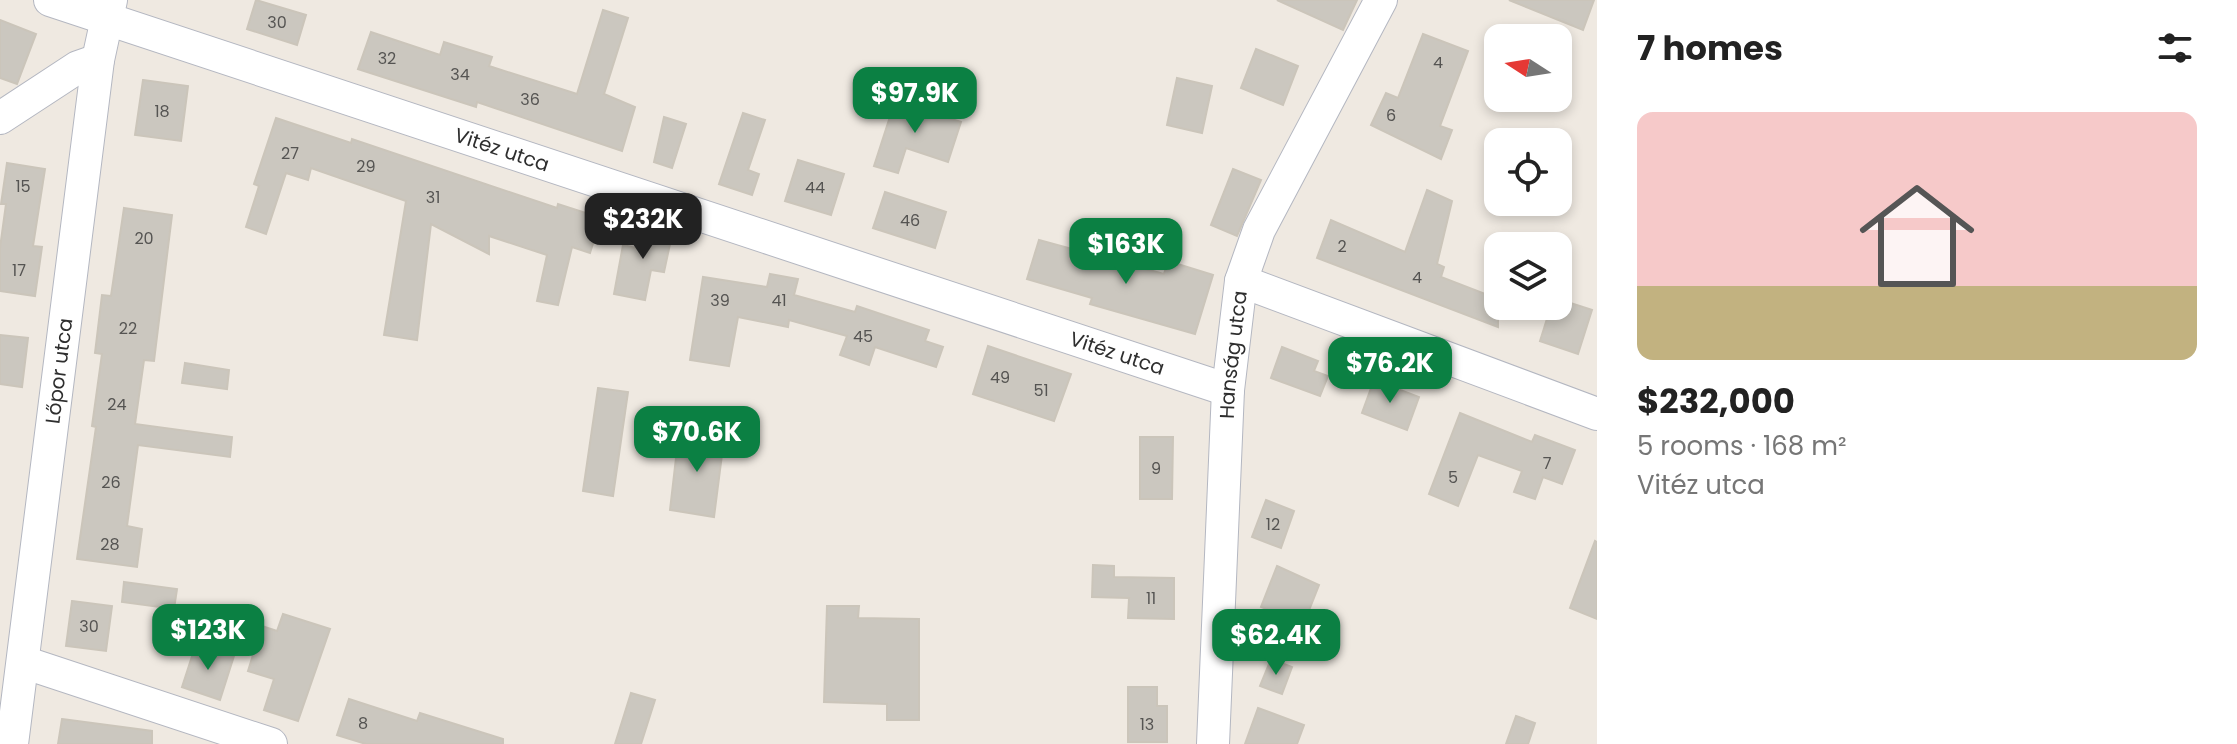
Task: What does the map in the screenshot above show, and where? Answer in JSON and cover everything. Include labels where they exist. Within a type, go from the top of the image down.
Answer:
[{"type":"street","name":"Vitéz utca","points":[[50,0],[108,10],[1228,390]]},
{"type":"street","name":"Hanság utca","points":[[1213,744],[1228,390],[1241,281],[1259,230],[1381,0]]},
{"type":"street","name":"Lőpor utca","points":[[12,744],[98,60],[108,10]]},
{"type":"street","points":[[0,118],[78,67],[98,60]]},
{"type":"street","points":[[1241,281],[1597,414]]},
{"type":"street","points":[[23,662],[271,744]]},
{"type":"building","points":[[256,0],[306,15],[297,45],[247,29]]},
{"type":"building","points":[[1277,0],[1357,0],[1343,30]]},
{"type":"building","points":[[1509,0],[1594,0],[1583,30]]},
{"type":"building","points":[[603,10],[628,18],[604,94],[635,107],[622,151],[477,102],[476,107],[358,69],[371,32],[440,55],[444,42],[492,57],[489,66],[577,94]]},
{"type":"building","points":[[0,20],[36,34],[17,84],[0,78]]},
{"type":"building","points":[[1423,34],[1468,51],[1440,126],[1452,130],[1441,159],[1371,125],[1386,93],[1398,98]]},
{"type":"building","points":[[1256,49],[1298,66],[1283,105],[1241,88]]},
{"type":"building","points":[[1177,78],[1212,86],[1202,133],[1167,125]]},
{"type":"building","points":[[143,80],[188,86],[181,141],[135,135]]},
{"type":"building","points":[[897,95],[920,103],[919,109],[961,122],[948,162],[906,148],[898,173],[874,166]]},
{"type":"building","points":[[743,113],[765,120],[748,170],[759,174],[752,195],[719,184]]},
{"type":"building","points":[[664,117],[686,124],[672,168],[654,162]]},
{"type":"building","points":[[276,118],[351,143],[352,139],[557,208],[558,204],[601,218],[590,253],[572,247],[558,305],[537,301],[547,255],[489,236],[489,254],[431,224],[417,340],[384,335],[406,201],[311,168],[308,180],[286,173],[266,234],[246,227],[259,186],[254,184]]},
{"type":"building","points":[[798,160],[844,174],[831,215],[785,201]]},
{"type":"building","points":[[7,163],[45,169],[33,246],[42,247],[35,296],[0,291],[0,248],[6,204],[1,204]]},
{"type":"building","points":[[1233,169],[1261,180],[1237,236],[1211,225]]},
{"type":"building","points":[[1427,190],[1452,201],[1437,264],[1444,267],[1441,277],[1484,294],[1484,320],[1498,320],[1498,327],[1317,258],[1331,220],[1405,252]]},
{"type":"building","points":[[885,192],[946,212],[935,248],[873,228]]},
{"type":"building","points":[[124,208],[172,215],[154,361],[144,360],[135,424],[232,437],[230,457],[138,445],[127,526],[142,529],[137,567],[77,559],[96,427],[92,426],[102,354],[95,353],[102,295],[111,296]]},
{"type":"building","points":[[641,224],[673,230],[664,272],[651,270],[645,300],[614,294],[623,245],[636,248]]},
{"type":"building","points":[[1039,240],[1164,274],[1168,261],[1213,275],[1195,334],[1090,304],[1092,298],[1027,279]]},
{"type":"building","points":[[770,274],[798,279],[794,295],[855,312],[857,306],[929,330],[925,341],[943,347],[936,367],[875,347],[869,365],[840,355],[847,336],[789,320],[788,327],[738,317],[729,366],[690,360],[703,277],[767,287]]},
{"type":"building","points":[[1572,304],[1592,310],[1578,354],[1540,341],[1547,320],[1572,320]]},
{"type":"building","points":[[0,335],[28,338],[22,387],[0,384]]},
{"type":"building","points":[[988,346],[1071,374],[1054,421],[973,394]]},
{"type":"building","points":[[1282,347],[1318,361],[1314,371],[1328,376],[1320,396],[1271,378]]},
{"type":"building","points":[[185,363],[229,370],[227,389],[182,383]]},
{"type":"building","points":[[1374,380],[1419,397],[1407,430],[1362,413]]},
{"type":"building","points":[[598,388],[628,392],[613,496],[583,491]]},
{"type":"building","points":[[1460,413],[1532,442],[1535,435],[1575,450],[1562,484],[1543,477],[1535,499],[1514,492],[1522,471],[1478,455],[1458,506],[1429,494]]},
{"type":"building","points":[[679,432],[724,439],[714,517],[670,510]]},
{"type":"building","points":[[1140,437],[1173,437],[1172,499],[1140,499]]},
{"type":"building","points":[[1266,500],[1294,511],[1281,548],[1252,537]]},
{"type":"building","points":[[1597,542],[1597,619],[1570,608]]},
{"type":"building","points":[[1093,565],[1114,566],[1114,577],[1174,578],[1174,619],[1128,618],[1129,598],[1092,597]]},
{"type":"building","points":[[1277,566],[1319,585],[1304,623],[1261,607]]},
{"type":"building","points":[[124,582],[177,589],[174,609],[122,602]]},
{"type":"building","points":[[72,601],[112,606],[106,651],[66,646]]},
{"type":"building","points":[[827,606],[859,606],[858,618],[919,619],[919,720],[887,720],[887,704],[824,702]]},
{"type":"building","points":[[283,614],[330,629],[298,721],[264,710],[274,679],[248,671],[262,626],[277,631]]},
{"type":"building","points":[[196,644],[234,656],[220,700],[182,687]]},
{"type":"building","points":[[1271,659],[1292,667],[1282,694],[1260,686]]},
{"type":"building","points":[[1128,687],[1157,687],[1157,706],[1167,706],[1167,742],[1128,742]]},
{"type":"building","points":[[631,693],[655,700],[641,744],[615,744]]},
{"type":"building","points":[[349,699],[417,721],[420,713],[503,739],[503,744],[366,744],[337,735]]},
{"type":"building","points":[[1258,708],[1304,725],[1297,744],[1245,744]]},
{"type":"building","points":[[1516,716],[1535,723],[1528,744],[1506,744]]},
{"type":"building","points":[[62,719],[152,731],[152,744],[58,744]]}]
